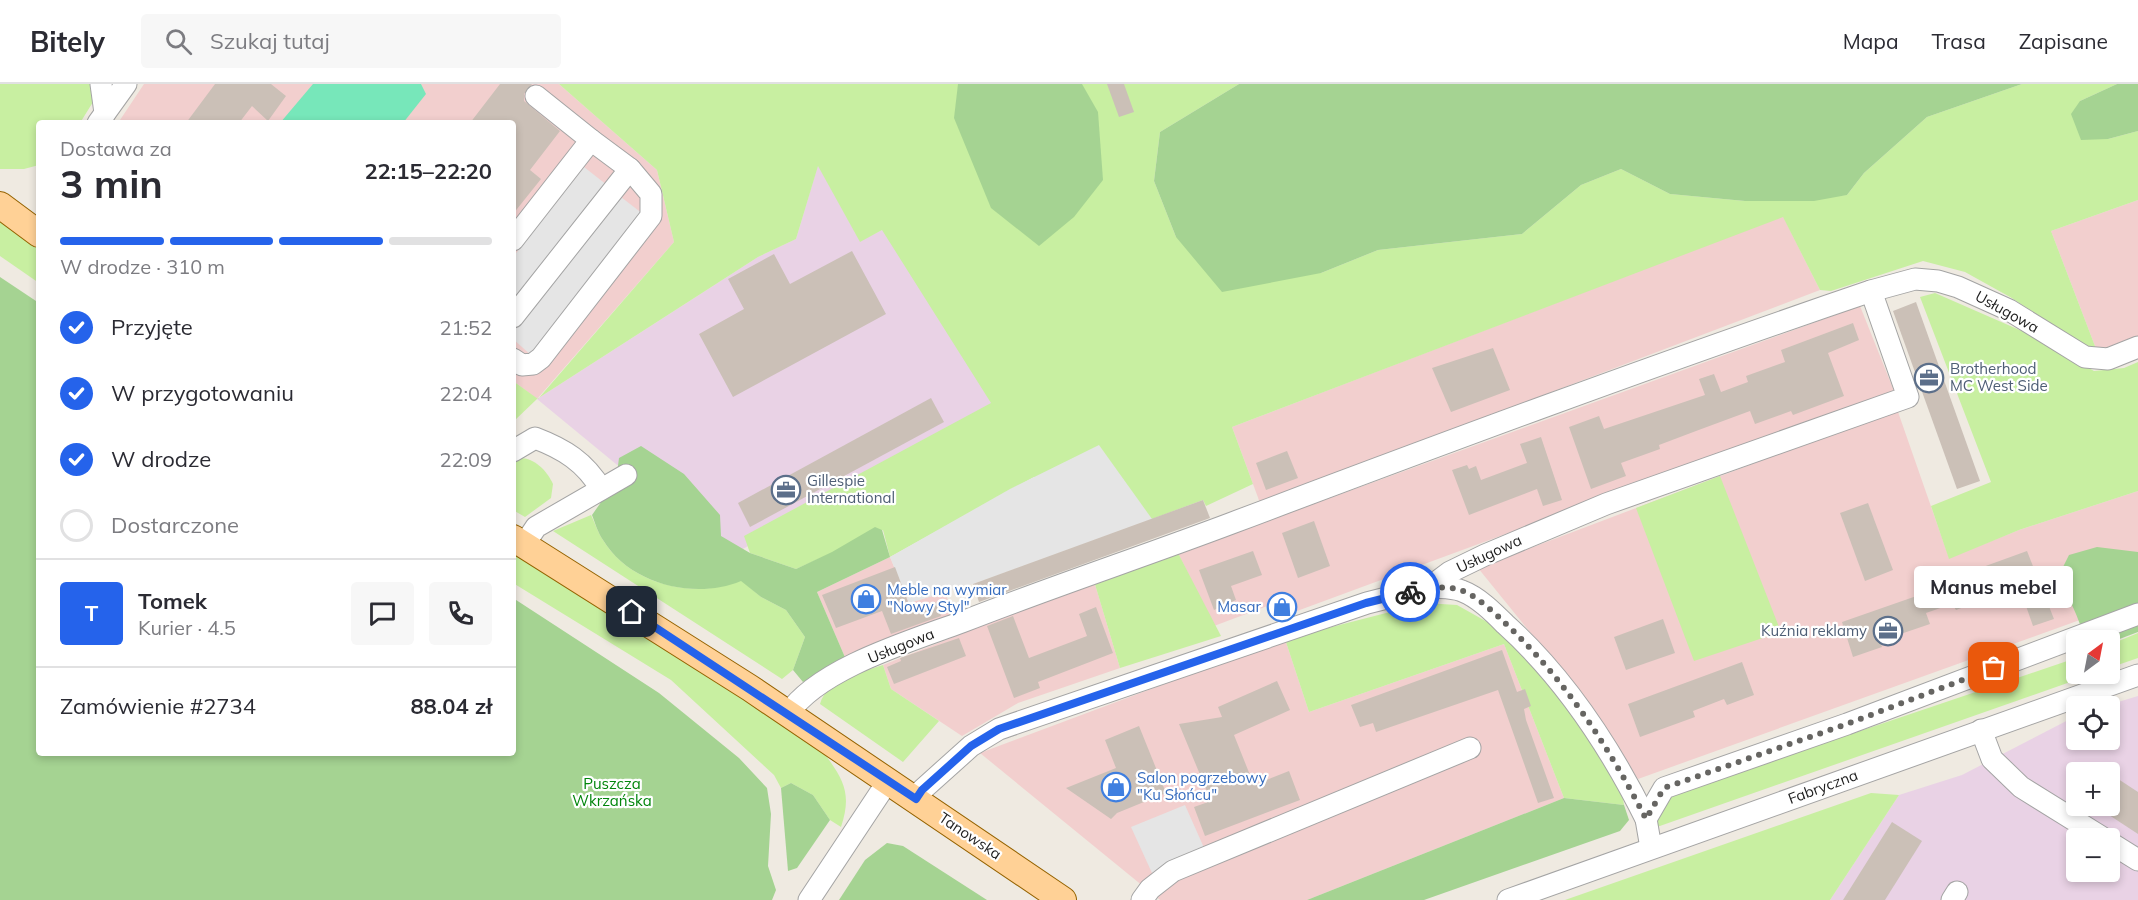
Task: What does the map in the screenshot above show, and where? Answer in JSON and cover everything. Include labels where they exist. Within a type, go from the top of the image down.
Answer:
[{"type":"main road","points":[[0,206],[36,225]]},
{"type":"main road","name":"Tanowska","points":[[519,542],[788,714],[1063,900]]},
{"type":"street","points":[[102,118],[116,86]]},
{"type":"street","points":[[516,361],[522,365],[533,364],[541,358],[651,216],[651,194],[630,170],[536,96]]},
{"type":"street","points":[[516,236],[591,140]]},
{"type":"street","points":[[516,313],[630,170]]},
{"type":"street","name":"Usługowa","points":[[788,714],[806,694],[826,679],[889,650],[1065,582],[1749,332],[1871,291],[1916,279],[1938,281],[1958,287],[2008,310],[2085,357],[2108,359],[2138,347]]},
{"type":"street","name":"Usługowa","points":[[916,799],[922,790],[971,746],[999,729],[1366,603],[1430,587],[1450,572],[1485,555],[1606,504],[1908,397],[1871,291]]},
{"type":"street","points":[[516,448],[535,438],[562,448],[591,472],[600,489]]},
{"type":"street","points":[[519,542],[536,527],[626,476]]},
{"type":"street","points":[[1430,587],[1461,590],[1491,610],[1535,651],[1587,718],[1623,775],[1646,819],[1651,848]]},
{"type":"street","points":[[1646,819],[1664,788],[1847,724],[2138,614]]},
{"type":"street","name":"Fabryczna","points":[[1508,900],[2138,675]]},
{"type":"street","points":[[1981,730],[1992,759],[2021,788],[2087,828]]},
{"type":"street","points":[[1142,900],[1150,889],[1173,871],[1470,748]]},
{"type":"street","points":[[808,900],[888,781]]},
{"type":"street","points":[[2120,849],[2138,860]]},
{"type":"shaded area","points":[[144,84],[559,84],[657,170],[674,242],[537,399],[516,383],[516,120],[120,120]]},
{"type":"shaded area","points":[[818,165],[860,241],[886,228],[992,404],[729,557],[537,399],[758,257],[796,239]]},
{"type":"shaded area","points":[[584,167],[607,185],[516,299],[516,253]]},
{"type":"shaded area","points":[[621,197],[643,214],[532,356],[516,342],[516,328]]},
{"type":"shaded area","points":[[2138,200],[2138,339],[2098,354],[2051,231]]},
{"type":"shaded area","points":[[1783,216],[1820,290],[1260,503],[1232,427]]},
{"type":"shaded area","points":[[1860,306],[1894,391],[1297,611],[1291,597],[1214,626],[1178,553]]},
{"type":"shaded area","points":[[1897,409],[1949,558],[2019,530],[2138,491],[2138,599],[1638,779],[1593,710],[1478,568]]},
{"type":"shaded area","points":[[1099,445],[1152,519],[973,584],[909,603],[890,557],[1010,489]]},
{"type":"shaded area","points":[[890,557],[909,603],[945,592],[955,620],[847,662],[817,592]]},
{"type":"shaded area","points":[[1094,581],[1120,668],[1018,703],[962,736],[891,689],[883,665]]},
{"type":"shaded area","points":[[1285,639],[1309,712],[1504,644],[1564,798],[1307,900],[1160,900],[980,753]]},
{"type":"shaded area","points":[[2138,696],[2138,900],[1830,900],[1899,795],[1962,775],[2066,721],[2066,750],[2120,750],[2120,701]]},
{"type":"shaded area","points":[[1185,805],[1205,850],[1152,873],[1131,827]]},
{"type":"green space","points":[[0,84],[92,84],[93,102],[82,120],[36,120],[36,166],[24,169],[0,169]]},
{"type":"green space","points":[[313,84],[421,84],[426,94],[405,120],[283,120]]},
{"type":"green space","points":[[559,84],[1239,84],[1160,132],[1154,181],[1176,237],[1321,273],[1378,250],[1522,234],[1581,185],[1621,169],[1670,194],[1745,201],[1847,195],[1864,173],[1927,117],[2022,84],[2117,84],[2080,101],[2108,139],[2138,131],[2138,200],[2051,231],[2098,354],[2010,297],[1965,272],[1923,261],[1831,291],[1820,290],[1783,217],[1232,427],[1253,484],[1206,506],[1203,500],[1152,519],[1034,477],[890,557],[883,530],[796,569],[750,553],[744,536],[991,403],[882,230],[860,242],[818,166],[796,239],[758,257],[539,398],[674,242],[657,170]]},
{"type":"green space","points":[[958,84],[1082,84],[1098,112],[1103,180],[1074,217],[1039,246],[991,208],[954,118]]},
{"type":"green space","points":[[1239,84],[2022,84],[1927,117],[1864,173],[1847,195],[1814,201],[1745,201],[1670,194],[1621,169],[1581,185],[1522,234],[1378,250],[1321,273],[1222,292],[1176,237],[1154,181],[1160,132]]},
{"type":"green space","points":[[2117,84],[2138,84],[2138,131],[2108,139],[2081,140],[2071,114],[2080,101]]},
{"type":"green space","points":[[0,217],[36,243],[36,281],[0,256]]},
{"type":"green space","name":"Puszcza Wkrzańska","points":[[0,277],[36,301],[36,756],[516,756],[516,600],[659,693],[739,758],[767,788],[771,814],[768,866],[776,890],[772,900],[0,900]]},
{"type":"green space","points":[[1935,293],[2031,335],[2094,371],[2124,368],[2138,362],[2138,491],[2019,530],[1949,559],[1931,506],[1991,482],[1920,297]]},
{"type":"green space","points":[[516,383],[538,399],[516,419]]},
{"type":"green space","points":[[641,446],[684,474],[720,515],[721,536],[750,553],[796,569],[832,552],[875,527],[882,530],[890,557],[817,592],[847,662],[803,682],[793,670],[805,637],[786,610],[761,597],[741,581],[723,587],[704,589],[665,584],[647,578],[630,568],[615,555],[601,537],[592,515],[616,481],[619,458]]},
{"type":"green space","points":[[520,458],[531,460],[540,466],[553,484],[551,498],[525,517],[516,512],[516,461]]},
{"type":"green space","points":[[1720,476],[1781,632],[1694,661],[1636,508]]},
{"type":"green space","points":[[591,515],[601,537],[615,555],[630,568],[647,578],[685,588],[704,589],[741,580],[761,597],[786,610],[805,637],[793,670],[782,679],[553,531]]},
{"type":"green space","points":[[2097,547],[2138,552],[2138,632],[2120,639],[2120,630],[2082,630],[2059,575],[2069,555]]},
{"type":"green space","points":[[516,551],[606,605],[824,753],[837,771],[846,796],[841,827],[830,820],[813,795],[791,783],[781,788],[774,775],[671,680],[516,585]]},
{"type":"green space","points":[[1178,553],[1221,636],[1120,668],[1094,581]]},
{"type":"green space","points":[[1425,603],[1457,605],[1514,637],[1577,721],[1621,787],[1624,805],[1564,798],[1504,644],[1309,712],[1285,639]]},
{"type":"green space","points":[[2138,633],[2138,658],[2120,664],[2120,640]]},
{"type":"green space","points":[[2066,661],[2066,683],[1657,827],[1654,817],[1665,797]]},
{"type":"green space","points":[[883,665],[891,689],[939,721],[903,762],[820,704],[824,695],[837,683]]},
{"type":"green space","points":[[791,783],[813,795],[830,820],[797,868],[788,871],[781,788]]},
{"type":"green space","points":[[1871,793],[1899,795],[1830,900],[1565,900]]},
{"type":"green space","points":[[1564,798],[1624,805],[1629,820],[1620,831],[1424,900],[1307,900]]},
{"type":"green space","points":[[887,843],[903,846],[987,900],[839,900],[865,860]]},
{"type":"building","points":[[215,84],[271,84],[286,96],[269,120],[252,106],[241,120],[188,120]]},
{"type":"building","points":[[500,84],[532,84],[524,94],[524,101],[560,131],[530,170],[541,179],[516,210],[516,120],[472,120]]},
{"type":"building","points":[[1107,84],[1124,84],[1134,112],[1119,117]]},
{"type":"building","points":[[852,251],[886,314],[733,397],[699,334],[744,309],[728,279],[774,254],[790,284]]},
{"type":"building","points":[[1916,302],[1980,481],[1957,489],[1893,311]]},
{"type":"building","points":[[1853,323],[1859,340],[1828,353],[1844,396],[1793,415],[1791,411],[1755,424],[1750,411],[1659,445],[1660,449],[1621,463],[1626,476],[1591,489],[1569,427],[1599,416],[1604,429],[1705,395],[1699,379],[1714,374],[1721,392],[1748,382],[1746,376],[1785,362],[1781,350]]},
{"type":"building","points":[[1493,348],[1510,390],[1451,412],[1432,368]]},
{"type":"building","points":[[931,398],[944,422],[750,527],[738,503]]},
{"type":"building","points":[[1541,437],[1562,500],[1543,506],[1537,489],[1469,515],[1452,470],[1467,465],[1469,469],[1476,466],[1481,480],[1527,463],[1520,444]]},
{"type":"building","points":[[1287,451],[1298,478],[1266,490],[1256,463]]},
{"type":"building","points":[[1203,500],[1210,518],[979,602],[973,584]]},
{"type":"building","points":[[1868,503],[1893,570],[1865,581],[1840,513]]},
{"type":"building","points":[[1314,521],[1330,566],[1298,578],[1282,533]]},
{"type":"building","points":[[1253,551],[1262,575],[1231,586],[1236,600],[1214,610],[1199,570]]},
{"type":"building","points":[[2027,551],[2054,619],[2033,626],[2019,586],[1956,610],[1952,604],[1926,613],[1930,624],[1880,641],[1882,647],[1853,657],[1842,622],[1948,585],[1947,580]]},
{"type":"building","name":"Meble na wymiar \"Nowy Styl\"","points":[[895,567],[911,610],[936,602],[941,616],[891,634],[882,611],[836,628],[822,595]]},
{"type":"building","points":[[1096,607],[1113,653],[1038,682],[1040,688],[1014,698],[987,626],[1013,616],[1029,658],[1087,636],[1079,614]]},
{"type":"building","points":[[1663,619],[1675,653],[1626,670],[1614,637]]},
{"type":"building","points":[[959,638],[966,656],[894,684],[887,667],[901,661],[900,658]]},
{"type":"building","points":[[1502,650],[1517,692],[1525,689],[1531,706],[1524,709],[1526,720],[1554,798],[1538,803],[1498,690],[1376,732],[1373,723],[1360,727],[1351,705]]},
{"type":"building","points":[[1742,662],[1754,695],[1727,705],[1724,699],[1693,711],[1695,717],[1640,737],[1628,704]]},
{"type":"building","points":[[1277,681],[1290,710],[1234,735],[1254,785],[1289,771],[1300,800],[1205,836],[1194,807],[1211,801],[1179,724],[1222,717],[1218,707]]},
{"type":"building","name":"Salon pogrzebowy \"Ku Słońcu\"","points":[[1139,726],[1166,793],[1117,813],[1111,819],[1066,788],[1116,768],[1105,740]]},
{"type":"building","points":[[2120,780],[2138,792],[2138,834],[2111,816],[2120,816]]},
{"type":"building","points":[[1892,822],[1922,841],[1885,900],[1843,900]]},
{"type":"way so far","points":[[1410,592],[1430,587],[1461,590],[1491,610],[1535,651],[1587,718],[1623,775],[1646,819],[1664,788],[1847,724],[1994,668]]},
{"type":"place","name":"Brotherhood MC West Side","points":[[1929,378]]},
{"type":"place","name":"Gillespie International","points":[[786,490]]},
{"type":"place","name":"Meble na wymiar \"Nowy Styl\"","points":[[866,599]]},
{"type":"place","name":"Masar","points":[[1282,607]]},
{"type":"place","name":"Kuźnia reklamy","points":[[1888,631]]},
{"type":"place","name":"Manus mebel","points":[[1994,668]]},
{"type":"place","name":"Salon pogrzebowy \"Ku Słońcu\"","points":[[1116,787]]},
{"type":"route","points":[[632,612],[916,799],[922,790],[971,746],[999,729],[1366,603],[1410,592]]}]
